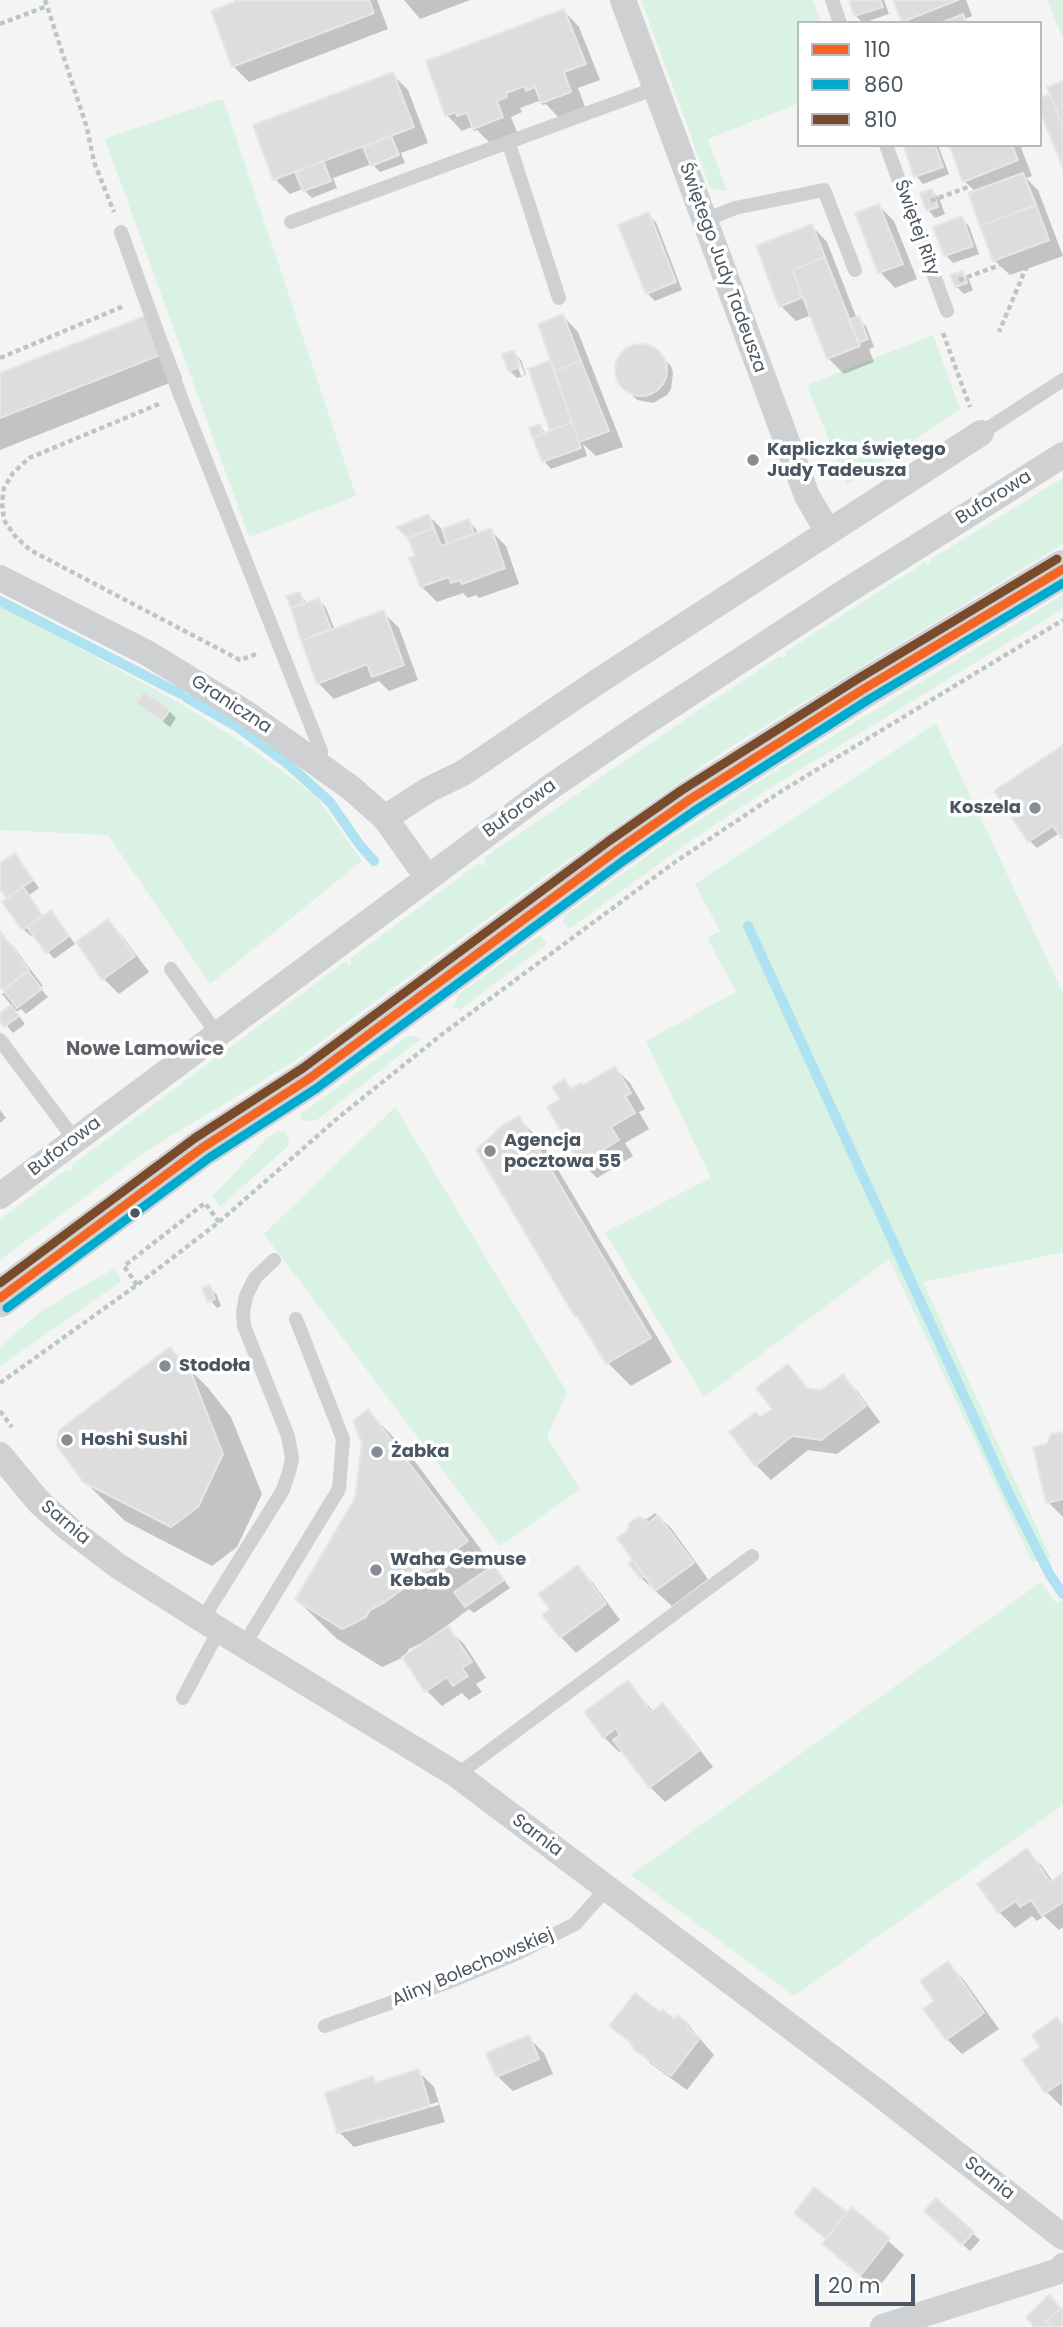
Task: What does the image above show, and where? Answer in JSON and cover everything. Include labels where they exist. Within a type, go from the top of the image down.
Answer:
[{"type":"main road","points":[[0,1298],[202,1148],[310,1078],[616,850],[689,800],[862,690],[1063,569]]},
{"type":"street","name":"Świętego Judy Tadeusza","points":[[623,0],[807,496],[828,532]]},
{"type":"street","points":[[385,818],[428,790],[463,773],[981,433]]},
{"type":"street","name":"Buforowa","points":[[0,1196],[549,788],[842,594],[1063,456]]},
{"type":"street","name":"Graniczna","points":[[0,578],[147,653],[244,712],[319,765],[385,818],[427,877]]},
{"type":"street","name":"Sarnia","points":[[0,1455],[39,1502],[118,1566],[457,1775],[914,2120],[1063,2237]]},
{"type":"street","points":[[883,2327],[1059,2271],[1063,2266]]},
{"type":"lane","points":[[832,0],[839,21]]},
{"type":"lane","points":[[291,222],[656,88]]},
{"type":"lane","points":[[509,144],[559,298]]},
{"type":"lane","name":"Świętej Rity","points":[[887,147],[947,311]]},
{"type":"lane","points":[[705,220],[735,208],[824,190],[855,270]]},
{"type":"lane","points":[[121,232],[180,395],[321,751],[319,765]]},
{"type":"lane","points":[[981,433],[1063,380]]},
{"type":"lane","points":[[171,969],[217,1034]]},
{"type":"lane","points":[[0,1040],[75,1140]]},
{"type":"lane","points":[[183,1698],[211,1625],[283,1490],[292,1459],[288,1436],[244,1326],[246,1296],[255,1278],[274,1260]]},
{"type":"lane","points":[[244,1645],[339,1489],[343,1440],[296,1319]]},
{"type":"lane","points":[[457,1775],[752,1556]]},
{"type":"lane","name":"Aliny Bolechowskiej","points":[[325,2026],[449,1982],[517,1953],[575,1924],[607,1888]]},
{"type":"path","points":[[0,24],[46,3],[87,128],[94,162],[121,232]]},
{"type":"path","points":[[909,209],[973,185]]},
{"type":"path","points":[[939,288],[1022,257],[1026,268],[999,332]]},
{"type":"path","points":[[0,358],[144,297]]},
{"type":"path","points":[[947,311],[939,324],[981,433]]},
{"type":"path","points":[[180,395],[29,458],[13,473],[4,488],[4,520],[15,536],[30,550],[240,660],[280,647]]},
{"type":"path","points":[[0,1383],[137,1285],[219,1222],[339,1117],[441,1035],[675,862],[780,792],[1063,621]]},
{"type":"path","points":[[137,1285],[124,1266],[205,1203],[219,1222]]},
{"type":"green space","points":[[641,0],[813,0],[820,21],[797,21],[797,104],[708,139],[727,191],[710,188]]},
{"type":"green space","points":[[1047,0],[1063,0],[1063,39]]},
{"type":"green space","points":[[217,100],[224,101],[356,496],[249,537],[105,139]]},
{"type":"green space","points":[[933,335],[960,409],[847,485],[807,385]]},
{"type":"green space","points":[[1063,478],[1063,544],[727,749],[547,875],[293,1062],[148,1150],[0,1260],[0,1219],[67,1169],[69,1172],[73,1170],[72,1165],[346,961],[351,964],[351,958],[479,863],[482,866],[485,864],[484,858],[703,707],[780,656],[783,658],[785,652]]},
{"type":"green space","points":[[1063,595],[1063,609],[770,788],[569,929],[563,922],[565,915],[669,840],[764,778]]},
{"type":"green space","points":[[0,604],[181,704],[252,749],[317,797],[362,861],[210,984],[108,835],[0,830]]},
{"type":"green space","points":[[936,723],[1063,993],[1063,1252],[923,1282],[1051,1558],[1032,1562],[889,1259],[704,1397],[605,1232],[711,1178],[646,1041],[736,992],[707,938],[720,931],[695,884]]},
{"type":"green space","points":[[540,935],[547,944],[460,1010],[457,1007],[452,1010],[459,994]]},
{"type":"green space","points":[[408,1036],[422,1038],[317,1120],[303,1121],[300,1117],[302,1113]]},
{"type":"green space","points":[[395,1107],[567,1392],[547,1437],[580,1489],[500,1546],[264,1234]]},
{"type":"green space","points":[[277,1131],[284,1132],[289,1139],[288,1146],[220,1207],[213,1196],[267,1138]]},
{"type":"green space","points":[[115,1268],[122,1281],[0,1366],[0,1347],[41,1311]]},
{"type":"green space","points":[[1041,1582],[1055,1602],[1063,1600],[1063,1805],[794,1996],[631,1875]]},
{"type":"building","points":[[240,0],[369,0],[374,13],[232,67],[211,11]]},
{"type":"building","points":[[849,0],[880,0],[883,7],[854,16]]},
{"type":"building","points":[[893,0],[958,0],[905,21],[902,21]]},
{"type":"building","points":[[564,9],[586,64],[564,72],[571,92],[541,103],[535,87],[526,91],[525,86],[506,93],[507,97],[497,101],[503,117],[473,129],[467,113],[457,116],[456,112],[445,116],[426,61]]},
{"type":"building","points":[[963,14],[965,21],[946,21]]},
{"type":"building","points":[[393,72],[414,127],[273,180],[253,125]]},
{"type":"building","points":[[1063,81],[1063,127],[1047,87]]},
{"type":"building","points":[[1050,94],[1063,127],[1063,168],[1042,116],[1042,97]]},
{"type":"building","points":[[391,136],[399,155],[371,166],[363,147]]},
{"type":"building","points":[[904,147],[936,147],[943,167],[914,177]]},
{"type":"building","points":[[950,147],[1013,147],[1018,160],[963,182]]},
{"type":"building","points":[[323,161],[331,181],[303,191],[295,172]]},
{"type":"building","points":[[1023,173],[1036,205],[980,226],[968,193]]},
{"type":"building","points":[[932,189],[938,207],[926,211],[920,193]]},
{"type":"building","points":[[879,204],[903,264],[878,273],[855,213]]},
{"type":"building","points":[[1036,205],[1049,240],[993,261],[980,226]]},
{"type":"building","points":[[649,212],[676,282],[646,294],[618,225]]},
{"type":"building","points":[[962,216],[973,246],[944,256],[933,227]]},
{"type":"building","points":[[812,224],[825,257],[792,270],[803,297],[779,307],[756,246]]},
{"type":"building","points":[[825,257],[860,346],[827,359],[792,270]]},
{"type":"building","points":[[962,271],[967,283],[955,287],[950,275]]},
{"type":"building","points":[[563,314],[581,361],[554,371],[538,324]]},
{"type":"building","points":[[145,316],[160,355],[0,418],[0,373]]},
{"type":"building","points":[[859,316],[868,339],[858,343],[849,320]]},
{"type":"building","points":[[641,344],[660,351],[667,370],[660,389],[641,396],[622,389],[615,370],[622,351]]},
{"type":"building","points":[[514,350],[520,367],[508,371],[502,354]]},
{"type":"building","points":[[551,360],[572,422],[550,431],[528,369]]},
{"type":"building","points":[[581,361],[609,431],[579,442],[554,371]]},
{"type":"building","points":[[572,422],[581,448],[542,462],[533,438]]},
{"type":"building","points":[[540,424],[543,434],[533,438],[529,428]]},
{"type":"building","points":[[429,514],[434,528],[408,538],[396,527]]},
{"type":"building","points":[[469,519],[474,534],[447,544],[442,529]]},
{"type":"building","points":[[434,528],[441,546],[491,528],[505,568],[462,584],[460,580],[451,583],[449,577],[420,587],[409,558],[415,556],[408,538]]},
{"type":"building","points":[[300,592],[304,604],[291,608],[286,596]]},
{"type":"building","points":[[319,598],[331,629],[301,641],[291,608]]},
{"type":"building","points":[[384,610],[404,665],[372,677],[367,664],[317,684],[301,641]]},
{"type":"building","points":[[144,692],[170,710],[162,721],[136,703]]},
{"type":"building","name":"Koszela","points":[[1063,745],[1063,837],[1061,838],[1053,826],[1028,842],[994,791]]},
{"type":"building","points":[[15,853],[33,880],[6,898],[0,889],[0,863]]},
{"type":"building","points":[[23,887],[43,916],[22,930],[2,902]]},
{"type":"building","points":[[51,910],[69,936],[46,953],[27,927]]},
{"type":"building","points":[[108,919],[135,956],[102,980],[76,942]]},
{"type":"building","points":[[0,931],[29,970],[3,990],[0,986]]},
{"type":"building","points":[[28,971],[42,989],[17,1008],[3,990]]},
{"type":"building","points":[[11,1005],[19,1016],[4,1027],[0,1021],[0,1013]]},
{"type":"building","points":[[615,1066],[631,1093],[625,1096],[635,1113],[611,1127],[619,1140],[580,1164],[547,1107],[560,1099],[552,1087],[565,1079],[570,1089],[581,1083],[583,1085]]},
{"type":"building","points":[[519,1116],[651,1338],[606,1364],[476,1150],[503,1125]]},
{"type":"building","points":[[210,1285],[215,1299],[208,1302],[202,1288]]},
{"type":"building","points":[[170,1347],[192,1375],[223,1454],[198,1507],[171,1527],[83,1482],[57,1446],[59,1430]]},
{"type":"building","points":[[788,1364],[807,1388],[821,1390],[843,1374],[866,1406],[821,1440],[792,1436],[755,1466],[729,1432],[756,1412],[760,1417],[772,1409],[756,1388]]},
{"type":"building","points":[[368,1409],[468,1541],[370,1610],[366,1617],[342,1629],[295,1600],[355,1498],[362,1443],[353,1421]]},
{"type":"building","points":[[1061,1432],[1063,1499],[1046,1503],[1033,1447],[1047,1444],[1051,1434]]},
{"type":"building","points":[[658,1515],[694,1563],[655,1591],[617,1538],[628,1530],[629,1523],[638,1517],[648,1523]]},
{"type":"building","points":[[633,1560],[644,1576],[640,1579],[628,1563]]},
{"type":"building","points":[[494,1565],[504,1580],[465,1607],[454,1592]]},
{"type":"building","points":[[578,1565],[606,1604],[560,1638],[542,1615],[550,1609],[538,1594]]},
{"type":"building","points":[[448,1626],[472,1662],[462,1668],[468,1676],[453,1686],[447,1677],[425,1692],[402,1657]]},
{"type":"building","points":[[628,1680],[651,1712],[663,1703],[699,1751],[649,1788],[613,1740],[620,1735],[616,1728],[603,1738],[584,1712]]},
{"type":"building","points":[[1027,1848],[1050,1882],[1063,1873],[1063,1902],[1042,1916],[1031,1900],[1020,1907],[1016,1901],[998,1913],[977,1884]]},
{"type":"building","points":[[948,1961],[984,2013],[946,2040],[923,2009],[934,2001],[920,1981]]},
{"type":"building","points":[[635,1993],[660,2012],[662,2009],[674,2019],[677,2015],[690,2025],[687,2028],[700,2038],[671,2076],[632,2048],[634,2045],[609,2026]]},
{"type":"building","points":[[1057,2017],[1063,2026],[1063,2081],[1045,2093],[1022,2060],[1040,2047],[1032,2035]]},
{"type":"building","points":[[529,2035],[539,2059],[496,2077],[486,2053]]},
{"type":"building","points":[[419,2069],[430,2106],[337,2133],[325,2093],[373,2076],[375,2083]]},
{"type":"building","points":[[814,2187],[847,2212],[826,2239],[794,2213]]},
{"type":"building","points":[[936,2198],[974,2232],[962,2245],[924,2211]]},
{"type":"building","points":[[851,2207],[890,2238],[861,2275],[822,2244]]},
{"type":"building","points":[[1049,2295],[1061,2308],[1047,2321],[1051,2325],[1049,2327],[1034,2327],[1026,2317]]},
{"type":"building","points":[[1061,2308],[1063,2327],[1053,2327],[1047,2321]]},
{"type":"waterway","points":[[0,601],[181,694]]},
{"type":"waterway","points":[[187,698],[239,728],[289,765],[330,802],[374,861]]},
{"type":"waterway","points":[[748,926],[1008,1492],[1050,1575],[1063,1594]]},
{"type":"transit line","name":"810","points":[[0,1283],[195,1138],[303,1068],[682,790],[856,680],[1057,559]]},
{"type":"transit line","name":"110","points":[[0,1298],[202,1148],[310,1078],[689,800],[862,690],[1063,569]]},
{"type":"transit line","name":"860","points":[[7,1308],[209,1158],[317,1088],[696,810],[868,700],[1063,583]]},
{"type":"place","name":"Kapliczka świętego Judy Tadeusza","points":[[753,460]]},
{"type":"place","name":"Koszela","points":[[1035,808]]},
{"type":"place","name":"Agencja pocztowa 55","points":[[490,1151]]},
{"type":"place","name":"Stodoła","points":[[165,1366]]},
{"type":"place","name":"Hoshi Sushi","points":[[67,1440]]},
{"type":"place","name":"Żabka","points":[[377,1452]]},
{"type":"place","name":"Waha Gemuse Kebab","points":[[376,1570]]},
{"type":"district","name":"Nowe Lamowice","points":[[145,1050]]}]
